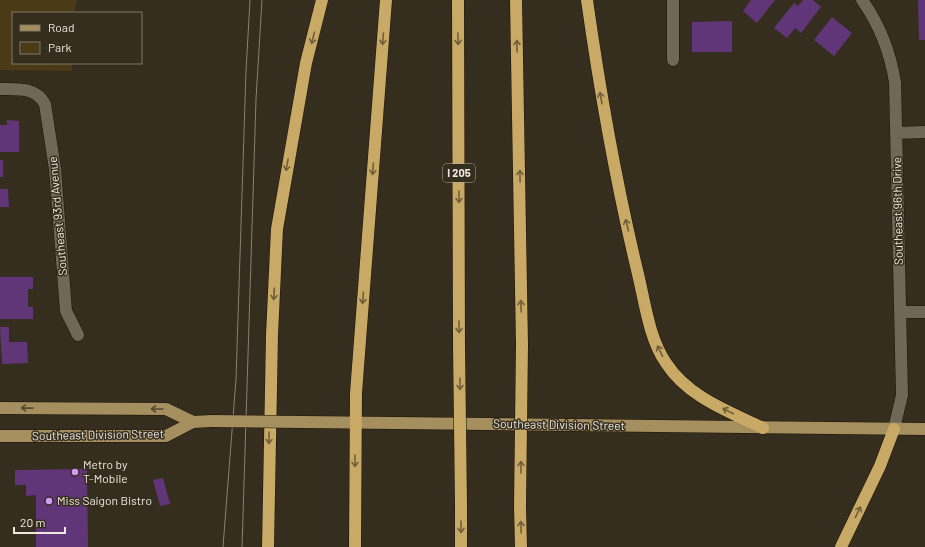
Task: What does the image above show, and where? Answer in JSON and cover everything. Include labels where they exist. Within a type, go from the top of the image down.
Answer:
[{"type":"highway","points":[[268,547],[272,335],[277,228],[306,63],[322,0]]},
{"type":"highway","points":[[355,547],[357,385],[386,0]]},
{"type":"highway","name":"I 205","points":[[458,0],[461,547]]},
{"type":"highway","points":[[516,0],[522,345],[520,506],[521,547]]},
{"type":"highway","points":[[587,0],[600,94],[625,219],[654,339],[666,363],[682,383],[696,394],[763,428]]},
{"type":"highway","points":[[841,547],[880,466],[894,429]]},
{"type":"main road","name":"Southeast Division Street","points":[[0,408],[166,409],[193,422]]},
{"type":"main road","name":"Southeast Division Street","points":[[0,436],[166,436],[193,422],[212,421],[925,429]]},
{"type":"street","points":[[673,0],[673,60]]},
{"type":"street","name":"Southeast 96th Drive","points":[[862,0],[880,29],[892,65],[895,82],[902,395],[894,429]]},
{"type":"street","name":"Southeast 93rd Avenue","points":[[0,89],[22,89],[41,96],[47,112],[55,170],[66,311],[78,335]]},
{"type":"street","points":[[896,132],[925,132]]},
{"type":"street","points":[[900,312],[925,312]]},
{"type":"green space","points":[[0,0],[77,0],[74,12],[12,12],[12,64],[72,64],[72,71],[0,70]]},
{"type":"building","points":[[751,0],[775,0],[757,23],[743,11]]},
{"type":"building","points":[[803,0],[813,0],[821,7],[801,33],[795,28],[787,38],[774,28],[794,3],[798,6]]},
{"type":"building","points":[[918,0],[925,0],[925,40],[919,40]]},
{"type":"building","points":[[832,17],[852,33],[834,56],[814,40]]},
{"type":"building","points":[[732,21],[732,52],[692,52],[692,22]]},
{"type":"building","points":[[7,120],[19,121],[19,152],[0,152],[0,125],[7,125]]},
{"type":"building","points":[[0,160],[3,160],[3,177],[0,177]]},
{"type":"building","points":[[0,189],[8,189],[9,207],[0,207]]},
{"type":"building","points":[[0,277],[33,277],[33,289],[28,289],[28,307],[33,307],[33,319],[0,319]]},
{"type":"building","points":[[0,327],[9,327],[9,342],[27,342],[28,363],[2,364]]},
{"type":"building","points":[[87,469],[88,547],[36,547],[36,495],[26,496],[26,485],[15,485],[15,470]]},
{"type":"building","points":[[163,478],[170,504],[160,506],[153,480]]},
{"type":"tram line","points":[[223,547],[236,379],[246,71],[250,0]]},
{"type":"tram line","points":[[242,547],[256,99],[262,0]]},
{"type":"place","name":"Metro by T-Mobile","points":[[75,472]]},
{"type":"place","name":"Miss Saigon Bistro","points":[[49,501]]}]
